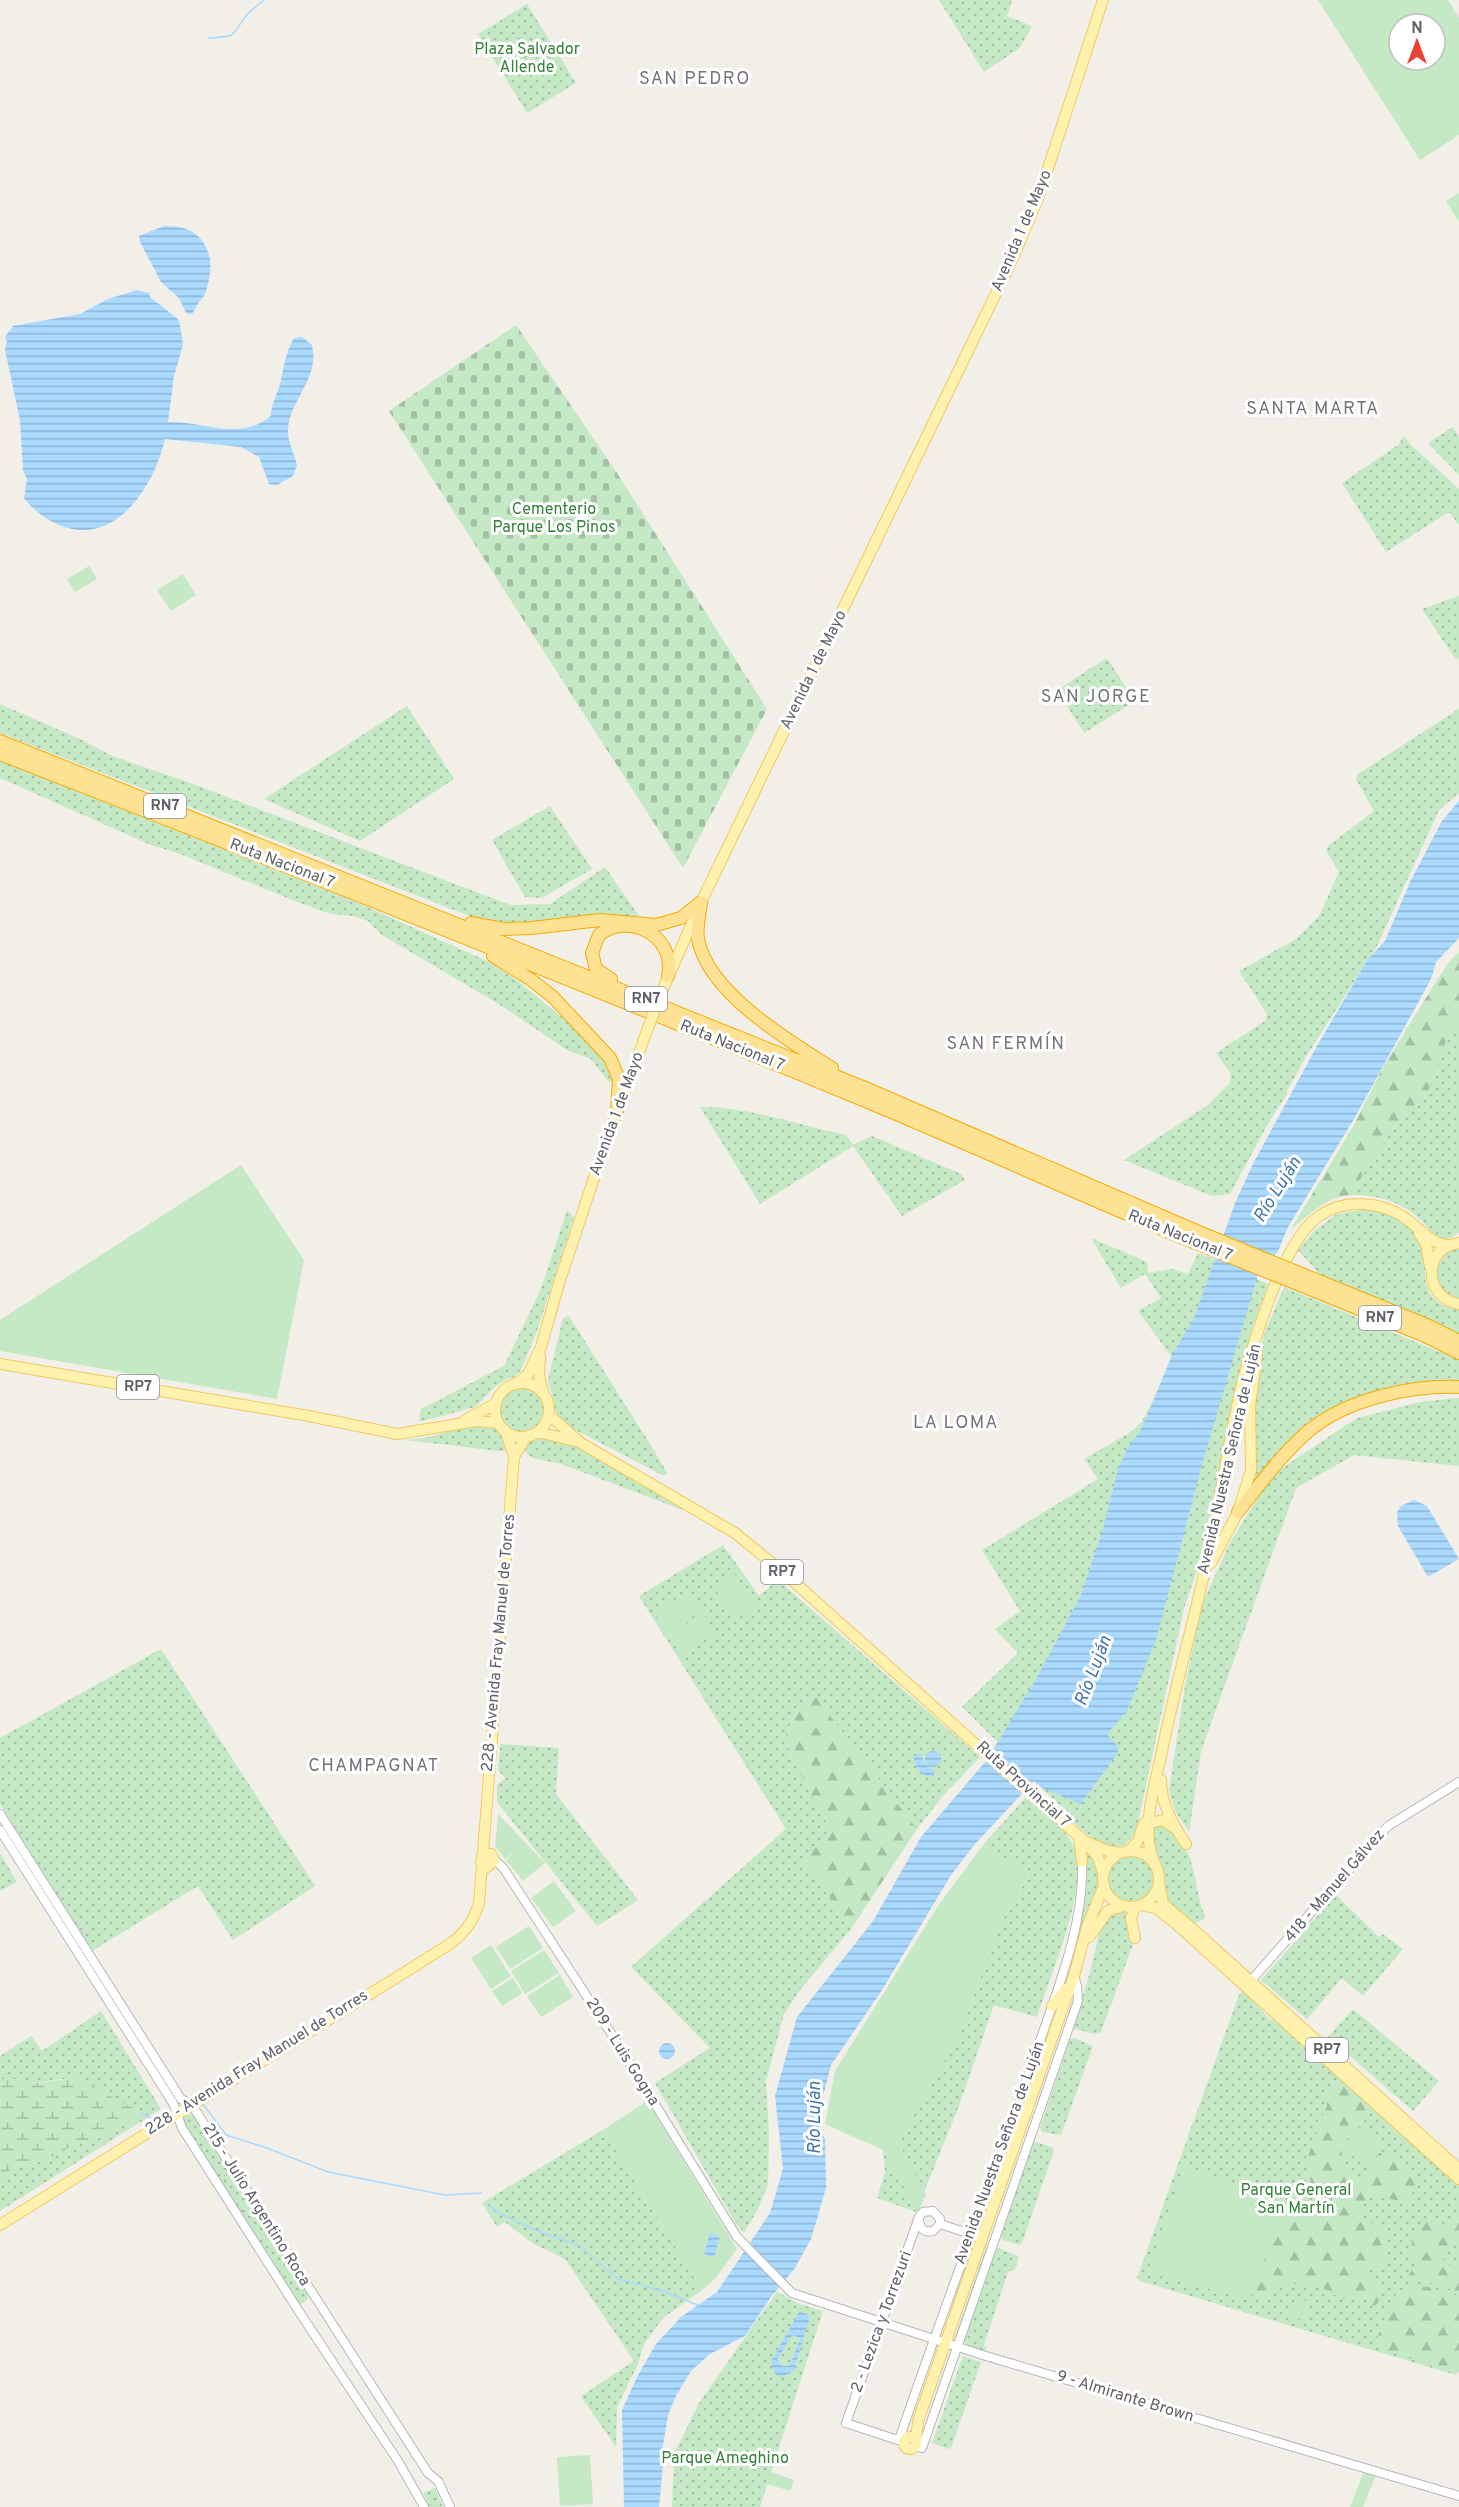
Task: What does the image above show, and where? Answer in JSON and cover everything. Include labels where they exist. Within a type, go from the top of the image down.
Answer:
[{"type":"highway","name":"Ruta Nacional 7","points":[[0,741],[864,1087],[1193,1235]]},
{"type":"highway","name":"Ruta Nacional 7","points":[[0,754],[441,928],[1193,1235],[1302,1280],[1459,1353]]},
{"type":"highway","points":[[427,911],[503,929],[600,920],[656,925],[681,918],[701,902]]},
{"type":"highway","points":[[701,902],[697,930],[700,946],[708,963],[723,984],[774,1031],[864,1087]]},
{"type":"highway","points":[[629,992],[601,973],[594,965],[594,944],[598,935],[604,930],[623,926],[645,931],[659,938],[668,956],[668,976]]},
{"type":"highway","points":[[441,928],[530,979],[577,1020],[610,1058],[617,1070],[619,1086],[617,1112]]},
{"type":"highway","name":"Ruta Nacional 7","points":[[1302,1280],[1427,1325],[1459,1341]]},
{"type":"highway","points":[[1238,1512],[1300,1439],[1323,1421],[1361,1404],[1389,1395],[1414,1390],[1459,1387]]},
{"type":"main road","name":"Avenida 1 de Mayo","points":[[516,1384],[528,1374],[541,1347],[563,1272],[617,1112],[668,976],[701,902],[1014,256],[1039,196],[1103,0]]},
{"type":"main road","name":"Avenida Nuestra Señora de Luján","points":[[1125,1852],[1138,1841],[1151,1803],[1218,1510],[1247,1366],[1261,1324],[1290,1252],[1301,1231],[1321,1214],[1348,1205],[1366,1204],[1393,1212],[1437,1242],[1454,1244]]},
{"type":"main road","points":[[1414,1225],[1426,1244],[1435,1290],[1446,1300],[1459,1304]]},
{"type":"main road","points":[[1431,1269],[1438,1253],[1454,1244]]},
{"type":"main road","name":"Avenida Nuestra Señora de Luján","points":[[1199,1594],[1215,1554],[1238,1512],[1252,1464],[1250,1406],[1261,1324]]},
{"type":"main road","name":"Avenida 1 de Mayo","points":[[541,1347],[539,1366],[543,1392]]},
{"type":"main road","name":"RP7","points":[[0,1364],[309,1416],[388,1432],[406,1434],[477,1421],[502,1428],[519,1437],[526,1437]]},
{"type":"main road","points":[[516,1384],[531,1384],[543,1392],[547,1399],[549,1415],[544,1426],[538,1432],[526,1437]]},
{"type":"main road","name":"RP7","points":[[457,1424],[495,1404],[505,1389],[516,1384]]},
{"type":"main road","points":[[495,1404],[502,1428]]},
{"type":"main road","name":"RP7","points":[[549,1415],[581,1443]]},
{"type":"main road","name":"228 - Avenida Fray Manuel de Torres","points":[[502,1428],[514,1457]]},
{"type":"main road","points":[[388,1432],[406,1442]]},
{"type":"main road","name":"RP7","points":[[538,1432],[581,1443]]},
{"type":"main road","name":"228 - Avenida Fray Manuel de Torres","points":[[0,2225],[457,1940],[467,1929],[477,1912],[481,1878],[489,1861],[484,1828],[514,1457],[526,1437]]},
{"type":"main road","name":"Ruta Provincial 7","points":[[581,1443],[735,1533],[963,1731],[1081,1838],[1098,1857],[1104,1879]]},
{"type":"main road","points":[[1162,1750],[1161,1796],[1176,1829],[1186,1844]]},
{"type":"main road","name":"Avenida Nuestra Señora de Luján","points":[[1151,1803],[1148,1848],[1154,1862]]},
{"type":"main road","points":[[1150,1823],[1163,1820],[1176,1829]]},
{"type":"main road","points":[[1081,1838],[1082,1862]]},
{"type":"main road","name":"Ruta Provincial 7","points":[[1081,1838],[1108,1851],[1125,1852]]},
{"type":"main road","points":[[1104,1879],[1108,1863],[1125,1852]]},
{"type":"main road","name":"RP7","points":[[1125,1852],[1143,1854],[1154,1862],[1158,1872],[1161,1900],[1169,1910],[1459,2179]]},
{"type":"main road","name":"Avenida Nuestra Señora de Luján","points":[[911,2442],[951,2344],[1057,2008],[1074,1976],[1083,1948],[1086,1927],[1104,1879]]},
{"type":"main road","name":"RP7","points":[[1104,1879],[1111,1899],[1123,1906],[1152,1906],[1160,1911],[1248,1984],[1459,2169]]},
{"type":"main road","points":[[1135,1938],[1131,1918],[1138,1906],[1155,1894],[1159,1882]]},
{"type":"main road","name":"Avenida Nuestra Señora de Luján","points":[[1083,1948],[1097,1923],[1108,1911],[1123,1906]]},
{"type":"main road","points":[[1057,2008],[1061,1996],[1074,1976]]},
{"type":"main road","points":[[1059,1983],[1061,1996]]},
{"type":"street","name":"418 - Manuel Gálvez","points":[[1248,1984],[1388,1826],[1459,1782]]},
{"type":"street","name":"215 - Julio Argentino Roca","points":[[0,1814],[181,2099],[192,2105],[428,2473],[438,2481],[450,2507]]},
{"type":"street","name":"215 - Julio Argentino Roca","points":[[0,1830],[173,2103],[182,2128],[398,2461],[424,2507]]},
{"type":"street","name":"209 - Luis Gogna","points":[[489,1861],[504,1869],[616,2041],[737,2237],[792,2294]]},
{"type":"street","name":"Avenida Nuestra Señora de Luján","points":[[911,2442],[933,2338],[1057,2008],[1059,1983],[1077,1920],[1083,1879],[1082,1862]]},
{"type":"street","name":"Avenida Nuestra Señora de Luján","points":[[911,2442],[951,2344],[1078,2001],[1074,1976]]},
{"type":"street","points":[[933,2211],[937,2214],[940,2224],[933,2231],[926,2232],[918,2221],[923,2212],[933,2211]]},
{"type":"street","name":"2 - Lezica y Torrezuri","points":[[911,2442],[846,2423],[918,2221]]},
{"type":"street","points":[[940,2224],[983,2238]]},
{"type":"street","name":"9 - Almirante Brown","points":[[792,2294],[1459,2496]]},
{"type":"green space","points":[[939,0],[1012,0],[1007,16],[1032,26],[1020,48],[984,72]]},
{"type":"green space","points":[[1318,0],[1448,0],[1459,18],[1459,135],[1420,160]]},
{"type":"green space","name":"Plaza Salvador Allende","points":[[527,4],[576,83],[527,113],[478,34]]},
{"type":"green space","points":[[1459,193],[1459,222],[1446,201]]},
{"type":"green space","name":"Cementerio Parque Los Pinos","points":[[516,325],[617,473],[767,709],[683,868],[389,411]]},
{"type":"green space","points":[[1453,427],[1459,437],[1459,475],[1428,443]]},
{"type":"green space","points":[[1404,436],[1459,489],[1459,525],[1449,512],[1386,552],[1342,483],[1398,445]]},
{"type":"green space","points":[[89,566],[97,579],[75,592],[67,579]]},
{"type":"green space","points":[[183,574],[196,595],[171,611],[157,590]]},
{"type":"green space","points":[[1459,596],[1459,658],[1456,660],[1422,609]]},
{"type":"green space","name":"SAN JORGE","points":[[1107,658],[1135,701],[1084,733],[1057,690]]},
{"type":"green space","points":[[0,704],[82,740],[112,756],[185,781],[510,905],[550,904],[605,867],[639,916],[585,916],[522,926],[485,922],[0,733]]},
{"type":"green space","points":[[407,706],[454,779],[360,841],[264,799]]},
{"type":"green space","points":[[1459,709],[1459,793],[1439,810],[1377,946],[1307,1055],[1230,1194],[1212,1196],[1124,1160],[1208,1105],[1230,1083],[1231,1074],[1216,1053],[1265,1021],[1267,1014],[1239,971],[1296,939],[1319,916],[1339,872],[1326,851],[1328,846],[1374,811],[1356,779],[1358,774]]},
{"type":"green space","points":[[0,761],[356,902],[489,962],[518,981],[575,1028],[603,1059],[613,1080],[609,1082],[591,1059],[567,1050],[502,1006],[382,935],[368,921],[353,916],[331,914],[178,853],[151,845],[0,778]]},
{"type":"green space","points":[[550,806],[592,869],[541,898],[525,897],[492,840]]},
{"type":"green space","points":[[1459,952],[1459,1018],[1449,1032],[1426,1096],[1393,1128],[1352,1195],[1327,1202],[1291,1229],[1354,1125],[1381,1071],[1448,963]]},
{"type":"green space","points":[[1459,1018],[1459,1232],[1442,1239],[1433,1234],[1414,1214],[1398,1204],[1371,1196],[1352,1195],[1393,1128],[1426,1096],[1449,1032]]},
{"type":"green space","points":[[700,1107],[756,1113],[846,1135],[853,1145],[872,1136],[961,1174],[965,1180],[902,1216],[853,1146],[760,1204]]},
{"type":"green space","points":[[241,1165],[304,1260],[277,1399],[0,1351],[0,1320]]},
{"type":"green space","points":[[1367,1209],[1393,1214],[1411,1226],[1425,1249],[1425,1280],[1430,1294],[1440,1304],[1459,1310],[1459,1338],[1322,1277],[1298,1250],[1314,1231],[1337,1214]]},
{"type":"green space","points":[[567,1210],[574,1217],[536,1334],[521,1370],[514,1377],[496,1386],[475,1407],[419,1422],[421,1409],[504,1366],[541,1289]]},
{"type":"green space","points":[[1091,1238],[1147,1262],[1148,1273],[1172,1269],[1188,1274],[1198,1253],[1226,1264],[1101,1564],[1009,1753],[962,1707],[1018,1653],[995,1629],[1020,1611],[982,1550],[1098,1479],[1084,1459],[1131,1432],[1141,1423],[1174,1360],[1138,1311],[1161,1298],[1145,1274],[1121,1288]]},
{"type":"green space","points":[[1459,1248],[1459,1299],[1443,1289],[1438,1273],[1443,1258]]},
{"type":"green space","points":[[1254,1278],[1268,1284],[1251,1332],[1198,1568],[1184,1608],[1137,1827],[1131,1839],[1123,1845],[1115,1847],[1106,1845],[1096,1841],[1071,1820],[1073,1817],[1036,1783],[1059,1764]]},
{"type":"green space","points":[[1284,1287],[1459,1360],[1459,1384],[1374,1393],[1347,1401],[1309,1421],[1247,1493],[1257,1366],[1264,1334]]},
{"type":"green space","points":[[569,1316],[655,1452],[667,1473],[664,1476],[558,1419],[548,1380],[563,1318]]},
{"type":"green space","points":[[522,1388],[538,1394],[544,1410],[538,1426],[522,1432],[506,1426],[500,1410],[506,1394]]},
{"type":"green space","points":[[1459,1398],[1459,1466],[1354,1455],[1296,1488],[1201,1751],[1189,1832],[1175,1811],[1169,1791],[1186,1680],[1202,1604],[1231,1541],[1273,1474],[1357,1418],[1420,1402]]},
{"type":"green space","points":[[469,1425],[496,1427],[504,1436],[505,1450],[405,1440],[430,1437]]},
{"type":"green space","points":[[539,1437],[577,1446],[683,1508],[680,1509],[561,1464],[532,1458],[524,1450],[527,1443]]},
{"type":"green space","points":[[723,1545],[759,1596],[778,1580],[980,1757],[943,1796],[917,1829],[815,1696],[795,1715],[786,1733],[791,1756],[832,1833],[803,1858],[851,1929],[800,1990],[784,2014],[766,2081],[769,2130],[768,2184],[759,2207],[744,2233],[735,2222],[655,2083],[710,2048],[631,1967],[786,1829],[639,1596]]},
{"type":"green space","points":[[734,1573],[756,1607],[735,1620],[713,1586]]},
{"type":"green space","points":[[689,1591],[702,1611],[667,1633],[654,1613]]},
{"type":"green space","points":[[703,1613],[716,1633],[681,1655],[668,1635]]},
{"type":"green space","points":[[161,1649],[315,1886],[233,1940],[198,1886],[92,1951],[0,1804],[0,1738]]},
{"type":"green space","points":[[815,1696],[917,1829],[851,1929],[803,1858],[832,1833],[791,1756],[786,1734],[795,1715]]},
{"type":"green space","points":[[500,1744],[559,1748],[556,1794],[638,1900],[597,1926],[497,1802],[497,1785],[505,1778],[498,1770]]},
{"type":"green space","points":[[1026,1797],[1065,1832],[1074,1847],[1078,1863],[1073,1907],[1037,2017],[994,2005],[959,2106],[916,2212],[877,2198],[885,2172],[883,2150],[958,2038],[1001,1923],[1030,1874],[983,1845]]},
{"type":"green space","points":[[498,1814],[545,1863],[523,1881],[506,1860],[519,1848],[505,1859],[495,1846]]},
{"type":"green space","points":[[1161,1821],[1179,1838],[1189,1856],[1205,1916],[1196,1923],[1191,1922],[1167,1899],[1164,1892],[1162,1869],[1154,1854],[1152,1826]]},
{"type":"green space","points":[[983,1845],[1030,1873],[1001,1923],[958,2038],[903,2135],[901,2147],[926,2195],[918,2212],[883,2150],[825,2124],[835,2071],[938,1906]]},
{"type":"green space","points":[[1084,1845],[1100,1867],[1099,1888],[1061,1984],[1082,1916],[1085,1898]]},
{"type":"green space","points":[[0,1853],[17,1882],[0,1891]]},
{"type":"green space","points":[[1132,1853],[1150,1860],[1157,1878],[1150,1896],[1132,1903],[1114,1896],[1107,1878],[1114,1860]]},
{"type":"green space","points":[[554,1881],[576,1911],[553,1927],[531,1898]]},
{"type":"green space","points":[[1336,1895],[1379,1937],[1383,1934],[1403,1949],[1363,1996],[1342,1978],[1307,2019],[1261,1980]]},
{"type":"green space","points":[[1123,1909],[1132,1909],[1133,1944],[1101,2032],[1093,2034],[1073,2028],[1091,1969],[1102,1920]]},
{"type":"green space","points":[[529,1926],[543,1948],[510,1969],[496,1947]]},
{"type":"green space","points":[[491,1945],[511,1976],[491,1989],[471,1958]]},
{"type":"green space","points":[[544,1950],[559,1973],[525,1994],[511,1971]]},
{"type":"green space","points":[[560,1975],[573,1997],[541,2017],[527,1996]]},
{"type":"green space","points":[[513,1978],[522,1993],[502,2006],[492,1991]]},
{"type":"green space","name":"Parque General San Martín","points":[[1243,1991],[1269,2018],[1285,2028],[1459,2182],[1459,2371],[1456,2375],[1140,2281],[1137,2278],[1239,1995]]},
{"type":"green space","points":[[1353,2009],[1439,2081],[1413,2111],[1328,2037]]},
{"type":"green space","points":[[101,2011],[161,2109],[0,2211],[0,2179],[16,2165],[32,2164],[58,2155],[74,2144],[88,2142],[110,2134],[141,2113],[101,2091],[88,2081],[61,2079],[35,2083],[7,2078],[0,2080],[0,2056],[31,2036],[42,2051]]},
{"type":"green space","points":[[1074,2038],[1093,2046],[1061,2135],[1042,2132],[1040,2128],[1070,2039]]},
{"type":"green space","points":[[7,2078],[36,2083],[75,2078],[88,2081],[101,2091],[142,2113],[110,2134],[88,2142],[74,2144],[58,2155],[32,2164],[16,2165],[0,2179],[0,2080]]},
{"type":"green space","points":[[1337,2084],[1342,2084],[1370,2110],[1366,2119],[1343,2147],[1342,2155],[1347,2172],[1366,2178],[1379,2153],[1387,2153],[1403,2162],[1418,2185],[1407,2201],[1372,2197],[1363,2202],[1359,2213],[1386,2231],[1389,2249],[1380,2266],[1366,2270],[1366,2274],[1378,2284],[1380,2298],[1374,2307],[1361,2296],[1342,2299],[1317,2285],[1297,2285],[1292,2282],[1288,2286],[1275,2289],[1267,2301],[1261,2301],[1256,2296],[1253,2281],[1278,2211],[1288,2206],[1306,2210],[1311,2203],[1312,2187],[1308,2159],[1317,2139],[1317,2122],[1326,2108],[1327,2091]]},
{"type":"green space","points":[[647,2101],[737,2249],[716,2278],[702,2290],[603,2130]]},
{"type":"green space","points":[[187,2113],[194,2115],[307,2293],[308,2299],[301,2304],[298,2304],[181,2119]]},
{"type":"green space","points":[[1354,2127],[1367,2133],[1366,2138],[1368,2133],[1382,2139],[1372,2165],[1343,2152]]},
{"type":"green space","points":[[603,2130],[702,2290],[663,2318],[644,2344],[638,2364],[617,2407],[616,2447],[581,2396],[634,2361],[565,2259],[532,2243],[505,2222],[497,2227],[482,2203]]},
{"type":"green space","points":[[1033,2143],[1052,2147],[1054,2151],[1022,2243],[1019,2245],[1002,2239],[1001,2236]]},
{"type":"green space","points":[[1185,2167],[1285,2203],[1250,2299],[1147,2273]]},
{"type":"green space","points":[[1454,2220],[1459,2221],[1459,2241],[1448,2248],[1443,2261],[1459,2270],[1459,2292],[1424,2281],[1409,2279],[1409,2274],[1415,2266],[1411,2248],[1417,2232],[1426,2222],[1449,2224]]},
{"type":"green space","points":[[986,2247],[988,2247],[956,2338],[955,2337]]},
{"type":"green space","points":[[999,2248],[1019,2257],[1015,2269],[1008,2272],[984,2345],[987,2348],[984,2351],[966,2345],[964,2340],[994,2249]]},
{"type":"green space","points":[[1412,2286],[1428,2287],[1459,2296],[1459,2365],[1451,2371],[1402,2357],[1397,2352],[1384,2351],[1373,2344],[1383,2327],[1394,2297],[1398,2292]]},
{"type":"green space","name":"Parque Ameghino","points":[[777,2292],[799,2304],[823,2311],[760,2507],[672,2507],[674,2454],[699,2403]]},
{"type":"green space","points":[[1295,2298],[1310,2302],[1304,2321],[1290,2316]]},
{"type":"green space","points":[[963,2356],[981,2362],[949,2449],[932,2443]]},
{"type":"green space","points":[[590,2455],[593,2504],[560,2506],[557,2457]]},
{"type":"green space","points":[[1364,2471],[1376,2475],[1363,2507],[1350,2507]]},
{"type":"green space","points":[[771,2472],[794,2480],[790,2491],[767,2484]]},
{"type":"green space","points":[[435,2488],[443,2507],[430,2507],[423,2493]]},
{"type":"water","points":[[164,226],[190,230],[205,245],[209,255],[209,278],[206,291],[192,314],[186,313],[179,298],[161,282],[140,242],[139,236]]},
{"type":"water","points":[[137,290],[149,293],[150,297],[179,320],[183,345],[174,376],[168,422],[234,429],[259,424],[271,416],[287,355],[294,338],[302,337],[312,345],[312,368],[290,418],[288,429],[297,465],[293,476],[277,485],[269,484],[259,457],[241,447],[165,439],[160,458],[141,494],[113,521],[96,528],[78,530],[57,524],[39,513],[24,498],[27,479],[23,470],[20,420],[5,350],[7,340],[5,337],[13,326],[80,314],[108,299]]},
{"type":"water","name":"Río Luján","points":[[1459,801],[1459,938],[1436,962],[1431,979],[1354,1119],[1288,1227],[1278,1251],[1258,1275],[1203,1461],[1156,1640],[1127,1711],[1107,1734],[1119,1748],[1116,1755],[1081,1804],[1042,1788],[1034,1781],[975,1844],[951,1875],[882,1990],[831,2065],[820,2108],[819,2125],[825,2139],[826,2188],[811,2239],[795,2268],[771,2297],[745,2336],[710,2354],[691,2371],[676,2396],[668,2415],[662,2452],[659,2507],[624,2507],[622,2410],[637,2377],[656,2344],[681,2317],[717,2292],[770,2213],[783,2169],[775,2096],[797,2017],[873,1921],[921,1837],[986,1761],[1035,1681],[1081,1595],[1102,1532],[1118,1469],[1129,1445],[1139,1433],[1172,1355],[1194,1318],[1235,1203],[1254,1162],[1317,1046],[1368,959],[1385,941],[1410,882],[1442,821]]},
{"type":"water","points":[[1414,1500],[1427,1506],[1459,1559],[1428,1577],[1398,1526],[1397,1512],[1401,1506]]},
{"type":"water","points":[[930,1751],[936,1751],[941,1759],[939,1765],[930,1767],[925,1762],[925,1756]]},
{"type":"water","points":[[917,1753],[921,1754],[924,1763],[934,1771],[934,1776],[927,1776],[918,1769],[914,1758]]},
{"type":"water","points":[[664,2043],[670,2043],[675,2051],[673,2057],[664,2059],[659,2054],[659,2048]]},
{"type":"water","points":[[710,2233],[720,2237],[714,2257],[704,2254]]},
{"type":"water","points":[[799,2312],[807,2314],[809,2320],[794,2370],[782,2377],[775,2374],[771,2362]],"holes":[[[792,2335],[800,2338],[791,2363],[789,2366],[782,2366],[777,2360]]]},
{"type":"waterway","points":[[208,38],[225,37],[235,32],[248,14],[264,0]]},
{"type":"waterway","points":[[203,2104],[226,2135],[328,2172],[445,2195],[481,2193]]},
{"type":"waterway","points":[[142,2113],[156,2121],[170,2113]]},
{"type":"waterway","points":[[489,2204],[495,2211],[535,2230],[580,2246],[618,2279],[663,2291],[700,2306]]},
{"type":"district","name":"SAN PEDRO","points":[[695,79]]},
{"type":"district","name":"SANTA MARTA","points":[[1313,409]]},
{"type":"district","name":"SAN JORGE","points":[[1096,697]]},
{"type":"district","name":"SAN FERMÍN","points":[[1006,1044]]},
{"type":"district","name":"LA LOMA","points":[[956,1423]]},
{"type":"district","name":"CHAMPAGNAT","points":[[374,1766]]}]
